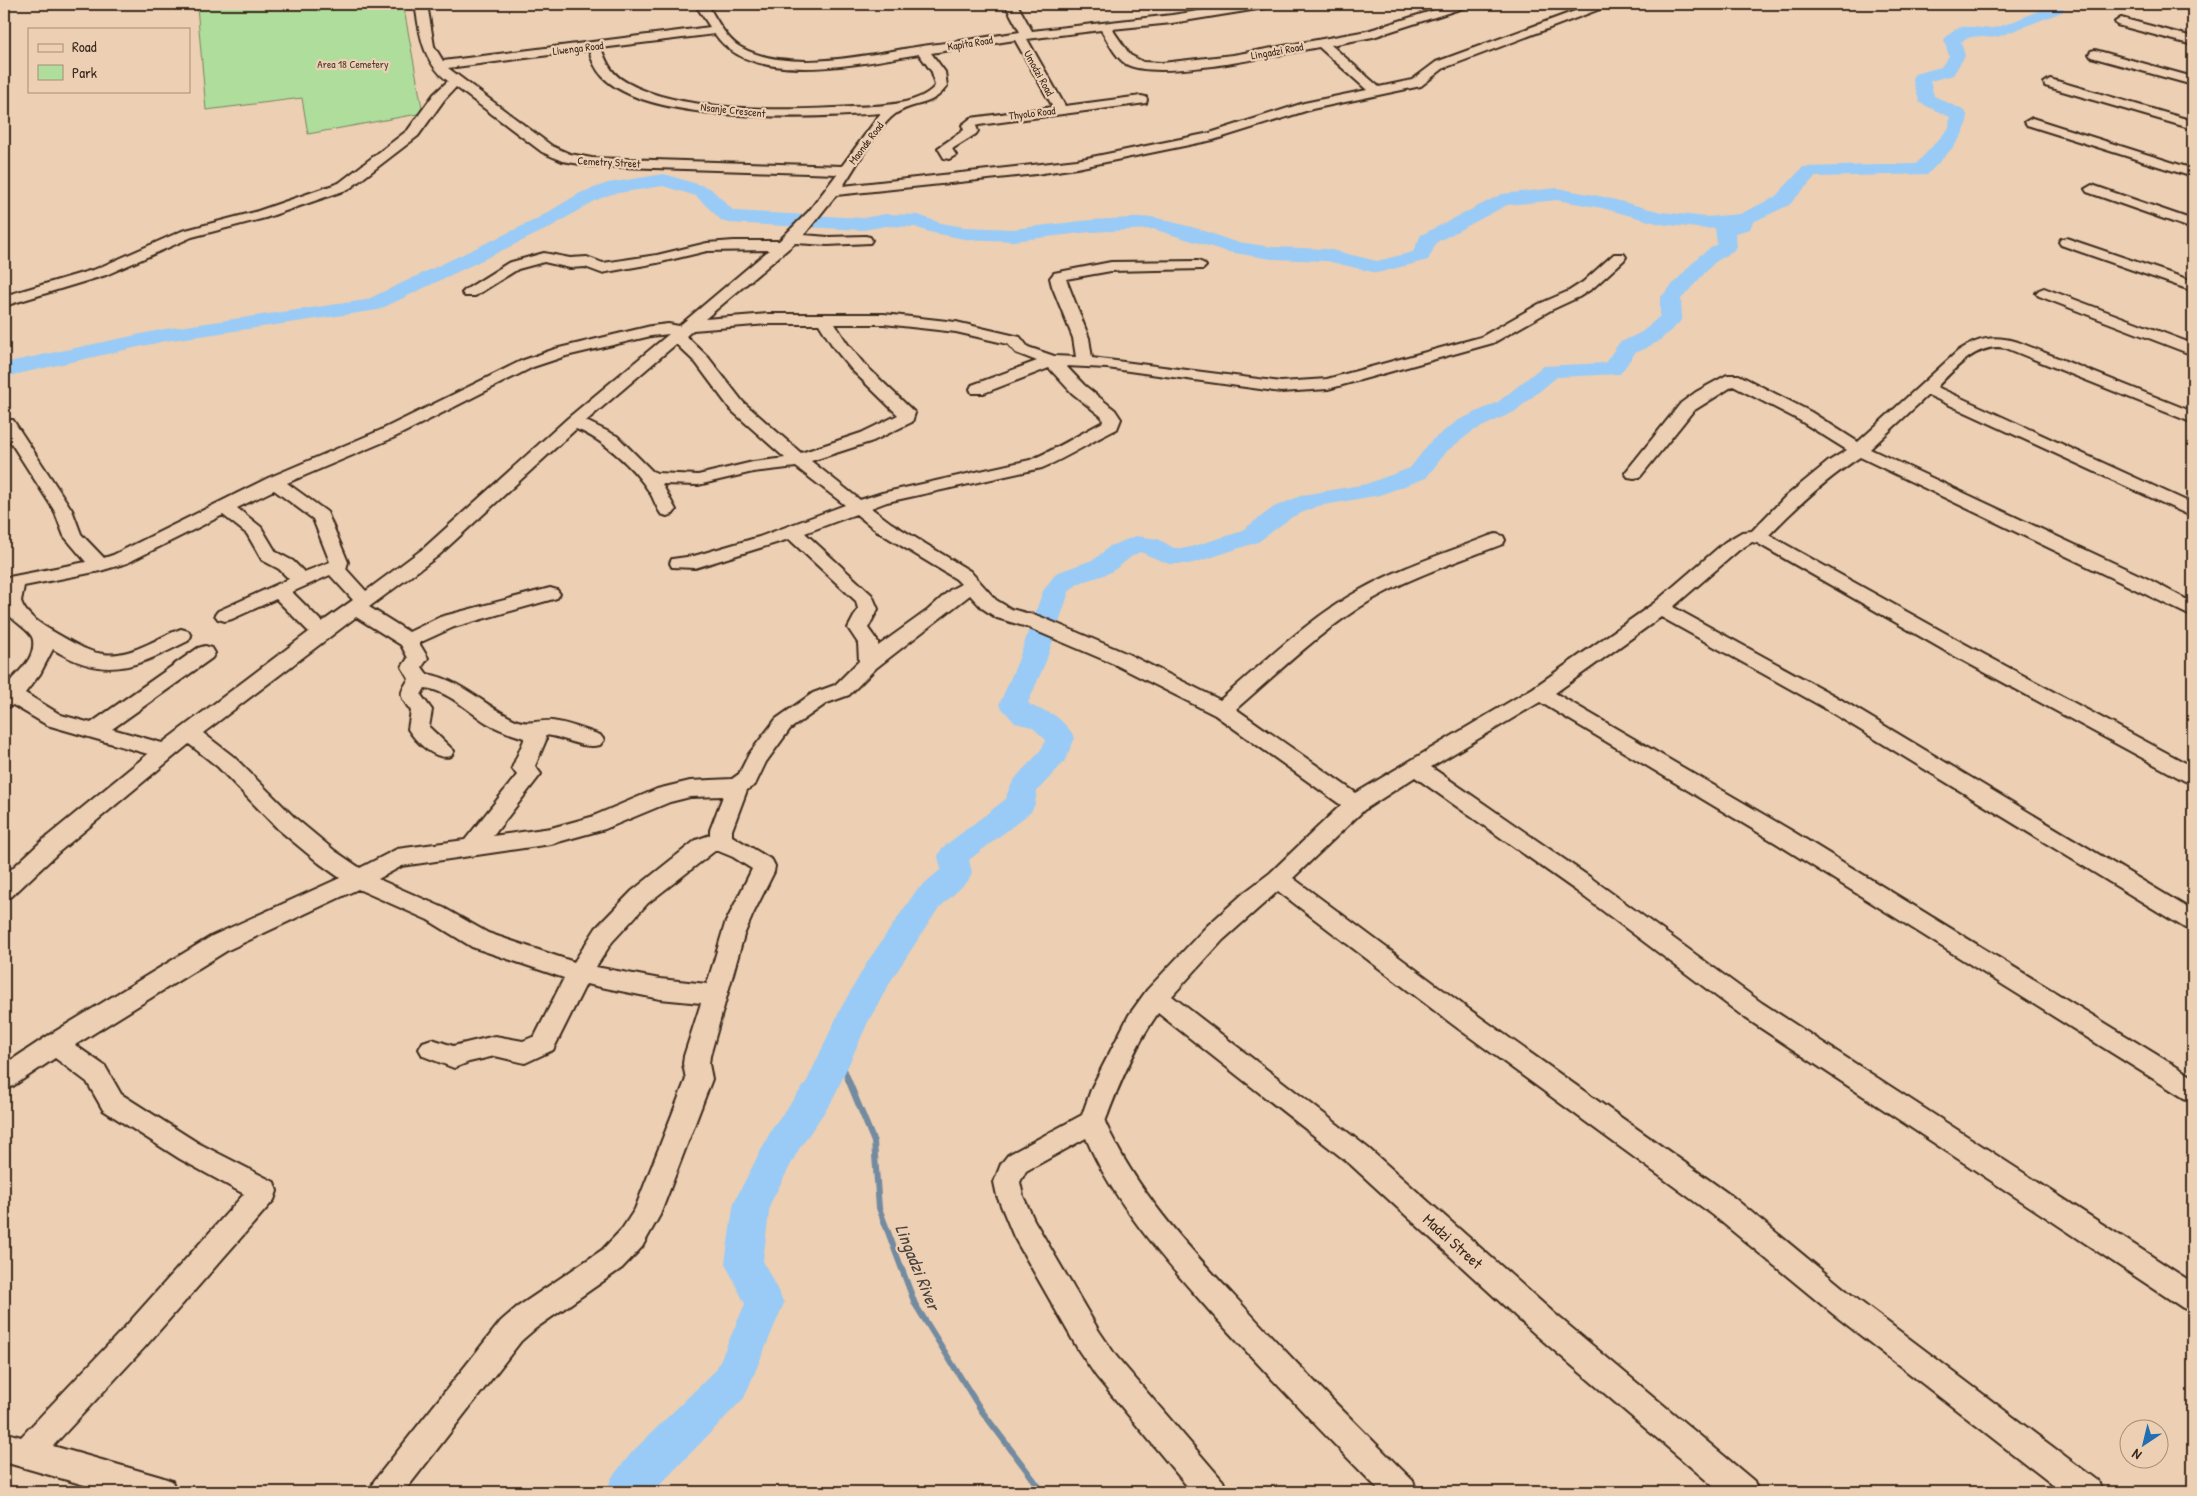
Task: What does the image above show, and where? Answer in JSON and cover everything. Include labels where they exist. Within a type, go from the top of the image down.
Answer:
[{"type":"street","name":"Cemetry Street","points":[[421,4],[428,46],[439,65],[455,81],[546,149],[556,154],[579,161],[846,170]]},
{"type":"street","name":"Kapita Road","points":[[701,4],[717,30],[738,51],[761,59],[791,65],[828,64],[1023,35],[1172,19],[1264,4]]},
{"type":"street","name":"Umodzi Road","points":[[1011,4],[1023,35],[1060,110]]},
{"type":"street","name":"Lingadzi Road","points":[[1104,26],[1126,58],[1132,62],[1151,67],[1213,62],[1322,43],[1392,28],[1465,4]]},
{"type":"street","points":[[832,191],[992,176],[1077,164],[1213,136],[1282,113],[1416,83],[1440,65],[1604,4]]},
{"type":"street","points":[[2122,22],[2193,41]]},
{"type":"street","name":"Liwenga Road","points":[[439,65],[717,30]]},
{"type":"street","points":[[1322,43],[1376,91]]},
{"type":"street","name":"Nsanje Crescent","points":[[594,46],[604,71],[609,77],[631,90],[668,101],[713,109],[760,114],[808,114],[897,108]]},
{"type":"street","name":"Maonde Road","points":[[4,890],[52,845],[189,733],[431,552],[574,422],[793,237],[821,208],[846,170],[888,114],[897,108],[930,96],[942,84],[940,74],[922,50]]},
{"type":"street","points":[[2095,54],[2193,81]]},
{"type":"street","points":[[4,301],[101,272],[187,234],[260,215],[344,186],[413,133],[439,97],[455,81]]},
{"type":"street","points":[[2050,83],[2193,125]]},
{"type":"street","name":"Thyolo Road","points":[[949,155],[945,148],[971,131],[969,125],[976,120],[1141,100]]},
{"type":"street","points":[[2032,122],[2193,172]]},
{"type":"street","points":[[2092,189],[2193,225]]},
{"type":"street","points":[[470,293],[514,266],[544,257],[570,263],[587,262],[600,268],[657,259],[707,247],[793,237],[828,241],[864,240]]},
{"type":"street","points":[[2066,242],[2193,286]]},
{"type":"street","points":[[181,636],[132,658],[109,662],[82,656],[40,632],[25,621],[13,607],[10,583],[100,565],[120,559],[274,482],[331,456],[387,434],[485,383],[538,359],[651,331],[668,329],[684,331],[768,319],[866,318],[976,330],[1014,340],[1022,350],[1052,361],[1107,363],[1281,387],[1328,384],[1487,340],[1545,307],[1574,294],[1619,257]]},
{"type":"street","points":[[1085,362],[1081,338],[1060,286],[1059,276],[1100,268],[1143,265],[1198,266]]},
{"type":"street","points":[[2044,293],[2193,350]]},
{"type":"street","points":[[646,475],[655,478],[698,480],[798,460],[867,437],[906,418],[907,413],[858,367],[840,345],[824,318]]},
{"type":"street","points":[[684,331],[702,360],[733,402],[798,460],[898,536],[963,575],[989,604],[996,609],[1004,614],[1034,622],[1121,659],[1222,710],[1356,804]]},
{"type":"street","points":[[1756,537],[1806,488],[1835,465],[1860,450],[1926,388],[1948,364],[1983,344],[1997,342],[2012,345],[2193,418]]},
{"type":"street","points":[[978,389],[1052,361]]},
{"type":"street","points":[[679,563],[695,562],[793,532],[857,506],[896,494],[988,476],[1036,464],[1053,457],[1075,442],[1111,425],[1112,419],[1109,414],[1078,389],[1052,361]]},
{"type":"street","points":[[1634,473],[1687,407],[1729,379],[1736,380],[1805,416],[1860,450],[2141,583],[2193,611]]},
{"type":"street","points":[[1926,388],[2193,511]]},
{"type":"street","points":[[574,422],[592,429],[611,440],[646,475],[659,492],[667,510]]},
{"type":"street","points":[[7,424],[63,510],[73,536],[100,565]]},
{"type":"street","points":[[274,482],[320,516],[339,562],[336,570]]},
{"type":"street","points":[[225,507],[254,532],[270,556],[286,565],[302,580]]},
{"type":"street","points":[[793,532],[865,599],[868,609],[858,628],[868,642],[869,662]]},
{"type":"street","points":[[1212,1492],[1106,1366],[1024,1228],[1010,1196],[1007,1182],[1010,1172],[1017,1163],[1092,1122],[1103,1094],[1138,1022],[1156,997],[1215,933],[1253,898],[1278,880],[1356,804],[1540,693],[1660,608],[1732,546],[1744,538],[1756,537],[2193,776]]},
{"type":"street","points":[[1222,710],[1311,635],[1366,595],[1420,570],[1496,540]]},
{"type":"street","points":[[225,615],[326,569],[336,570],[360,605],[373,617],[408,642],[418,658],[412,667],[420,680]]},
{"type":"street","points":[[4,1078],[55,1044],[220,943],[359,879],[391,860],[403,856],[470,849],[567,832],[597,823],[652,800],[690,789],[738,786],[747,779],[757,759],[783,724],[796,712],[820,698],[842,690],[869,662],[935,614],[957,594],[973,586]]},
{"type":"street","points":[[279,591],[322,633]]},
{"type":"street","points":[[408,642],[448,622],[550,594]]},
{"type":"street","points":[[1660,608],[1828,701],[2193,922]]},
{"type":"street","points":[[40,632],[44,646],[40,657],[25,681],[8,698],[54,720],[165,752]]},
{"type":"street","points":[[94,731],[205,653]]},
{"type":"street","points":[[420,680],[431,680],[462,696],[497,721],[524,731],[545,728],[593,740]]},
{"type":"street","points":[[420,680],[411,692],[411,696],[422,710],[418,722],[419,728],[443,751]]},
{"type":"street","points":[[1540,693],[1776,832],[2193,1090]]},
{"type":"street","points":[[470,849],[530,774],[522,768],[535,740],[532,731]]},
{"type":"street","points":[[189,733],[226,762],[286,823],[327,857],[359,879],[383,892],[436,914],[480,940],[579,973],[660,989],[716,995]]},
{"type":"street","points":[[1415,767],[1583,884],[1753,1010],[1935,1132],[2193,1299]]},
{"type":"street","points":[[726,844],[721,837],[721,830],[738,786]]},
{"type":"street","points":[[385,1492],[431,1430],[511,1331],[526,1318],[612,1259],[632,1238],[646,1215],[699,1079],[696,1064],[697,1056],[732,934],[763,872],[764,866],[759,861],[726,844],[715,841],[704,846],[640,897],[604,935],[579,973],[544,1043],[525,1052],[495,1046],[464,1052],[454,1057],[432,1049]]},
{"type":"street","points":[[1278,880],[1461,1017],[1610,1122],[1723,1206],[1843,1305],[2087,1492]]},
{"type":"street","name":"Madzi Street","points":[[1156,997],[1359,1156],[1545,1324],[1743,1492]]},
{"type":"street","points":[[15,1450],[134,1338],[264,1191],[188,1151],[112,1102],[96,1074],[55,1044]]},
{"type":"street","points":[[1092,1122],[1106,1154],[1156,1228],[1192,1271],[1282,1370],[1402,1492]]},
{"type":"street","points":[[15,1450],[161,1492]]},
{"type":"green space","name":"Area 18 Cemetery","points":[[204,4],[403,4],[423,113],[308,134],[302,98],[206,110],[197,6]]},
{"type":"waterway","points":[[1744,219],[1782,201],[1810,171],[1921,170],[1958,129],[1959,115],[1926,99],[1921,78],[1947,71],[1957,56],[1952,40],[1968,30],[1994,33],[2056,9],[2055,4]]},
{"type":"waterway","points":[[4,370],[165,335],[371,306],[542,224],[587,197],[608,189],[664,180],[703,192],[729,217],[863,224],[886,220],[918,221],[936,228],[964,233],[1013,235],[1090,226],[1153,223],[1192,233],[1228,246],[1272,253],[1327,255],[1377,267],[1421,256],[1428,239],[1502,200],[1557,194],[1604,203],[1660,218],[1706,223],[1744,219]]},
{"type":"waterway","points":[[627,1492],[648,1466],[730,1384],[765,1303],[744,1263],[752,1202],[786,1138],[820,1091],[853,1018],[880,970],[927,900],[957,873],[953,856],[1020,804],[1023,788],[1035,773],[1054,755],[1061,738],[1041,720],[1025,716],[1013,705],[1032,661],[1056,591],[1065,579],[1104,565],[1119,552],[1136,544],[1149,545],[1169,556],[1188,556],[1249,537],[1283,512],[1312,500],[1371,490],[1418,473],[1439,446],[1465,426],[1506,407],[1551,371],[1612,369],[1627,348],[1650,337],[1671,318],[1670,298],[1707,259],[1727,246],[1724,229],[1743,225],[1744,219]]},
{"type":"waterway","name":"Lingadzi River","points":[[838,1055],[874,1142],[879,1208],[915,1304],[981,1410],[1043,1492]]}]
